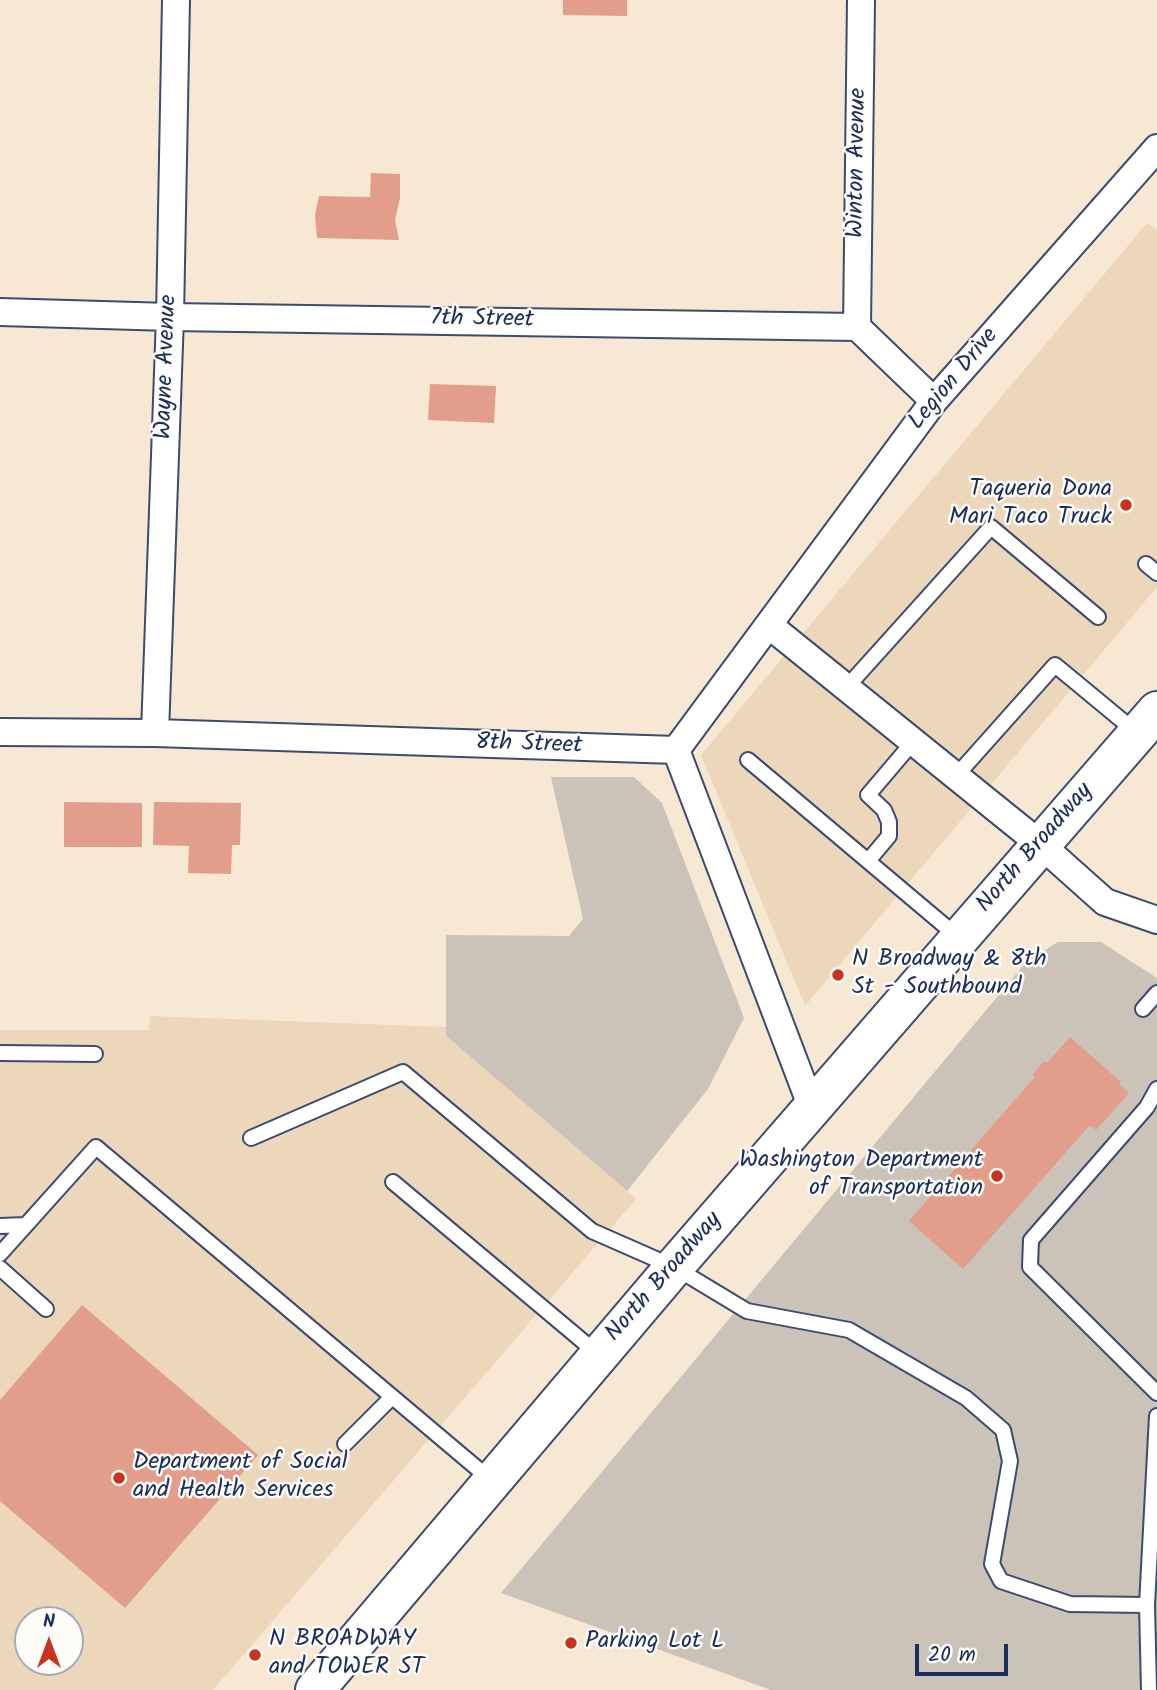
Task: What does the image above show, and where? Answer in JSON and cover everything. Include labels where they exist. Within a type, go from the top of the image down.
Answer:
[{"type":"main road","name":"North Broadway","points":[[315,1690],[674,1266],[1147,722]]},
{"type":"street","name":"Wayne Avenue","points":[[155,733],[170,317],[176,0]]},
{"type":"street","name":"Winton Avenue","points":[[857,327],[861,0]]},
{"type":"street","name":"Legion Drive","points":[[676,750],[934,401],[1157,148]]},
{"type":"street","name":"7th Street","points":[[0,312],[857,327]]},
{"type":"street","points":[[857,327],[934,401]]},
{"type":"street","points":[[770,625],[1040,845],[1105,902],[1157,920]]},
{"type":"street","name":"8th Street","points":[[0,732],[155,733],[676,750]]},
{"type":"street","points":[[676,750],[812,1108]]},
{"type":"lane","points":[[846,688],[990,527],[1098,617]]},
{"type":"lane","points":[[956,776],[1055,665],[1147,722]]},
{"type":"lane","points":[[868,862],[890,836],[890,822],[884,810],[868,795],[913,742]]},
{"type":"lane","points":[[748,760],[959,938]]},
{"type":"lane","points":[[1143,1010],[1157,993]]},
{"type":"lane","points":[[0,1052],[95,1054]]},
{"type":"lane","points":[[251,1138],[403,1072],[592,1231],[674,1266],[747,1311],[849,1330],[966,1398],[1003,1430],[1010,1461],[992,1564],[1001,1581],[1070,1604],[1147,1605]]},
{"type":"lane","points":[[1157,1089],[1147,1107],[1031,1240],[1030,1267],[1157,1393]]},
{"type":"lane","points":[[0,1254],[96,1147],[492,1481]]},
{"type":"lane","points":[[393,1182],[599,1355]]},
{"type":"lane","points":[[0,1226],[26,1225]]},
{"type":"lane","points":[[0,1268],[46,1309]]},
{"type":"lane","points":[[345,1444],[392,1397]]},
{"type":"lane","points":[[1149,1690],[1147,1605],[1157,1416]]},
{"type":"shaded area","points":[[1147,223],[1157,230],[1157,587],[805,1006],[701,755]]},
{"type":"shaded area","points":[[551,777],[634,777],[662,803],[744,1018],[708,1089],[627,1191],[446,1036],[446,935],[569,936],[583,919]]},
{"type":"shaded area","points":[[1058,942],[1101,942],[1157,978],[1157,1690],[771,1690],[501,1593],[1027,961]]},
{"type":"shaded area","points":[[150,1016],[446,1027],[446,1036],[636,1199],[213,1690],[0,1690],[0,1030],[149,1030]]},
{"type":"building","points":[[563,0],[627,0],[627,16],[563,15]]},
{"type":"building","points":[[371,173],[400,174],[400,198],[395,220],[399,240],[317,238],[315,215],[319,196],[370,197]]},
{"type":"building","points":[[430,384],[496,386],[494,423],[428,420]]},
{"type":"building","points":[[64,802],[142,803],[142,847],[64,847]]},
{"type":"building","points":[[154,802],[241,803],[240,845],[232,845],[231,874],[188,873],[189,846],[153,845]]},
{"type":"building","name":"Washington Department of Transportation","points":[[1070,1037],[1121,1082],[1119,1084],[1129,1093],[1096,1130],[1090,1125],[963,1269],[909,1221],[1035,1077],[1033,1074],[1044,1061],[1047,1063]]},
{"type":"building","name":"Department of Social and Health Services","points":[[82,1305],[258,1455],[125,1608],[0,1501],[0,1400]]},
{"type":"place","name":"Taqueria Dona Mari Taco Truck","points":[[1126,505]]},
{"type":"place","name":"N Broadway & 8th St - Southbound","points":[[838,975]]},
{"type":"place","name":"Washington Department of Transportation","points":[[997,1176]]},
{"type":"place","name":"Department of Social and Health Services","points":[[119,1478]]},
{"type":"place","name":"Parking Lot L","points":[[571,1643]]},
{"type":"place","name":"N BROADWAY and TOWER ST","points":[[255,1655]]}]
